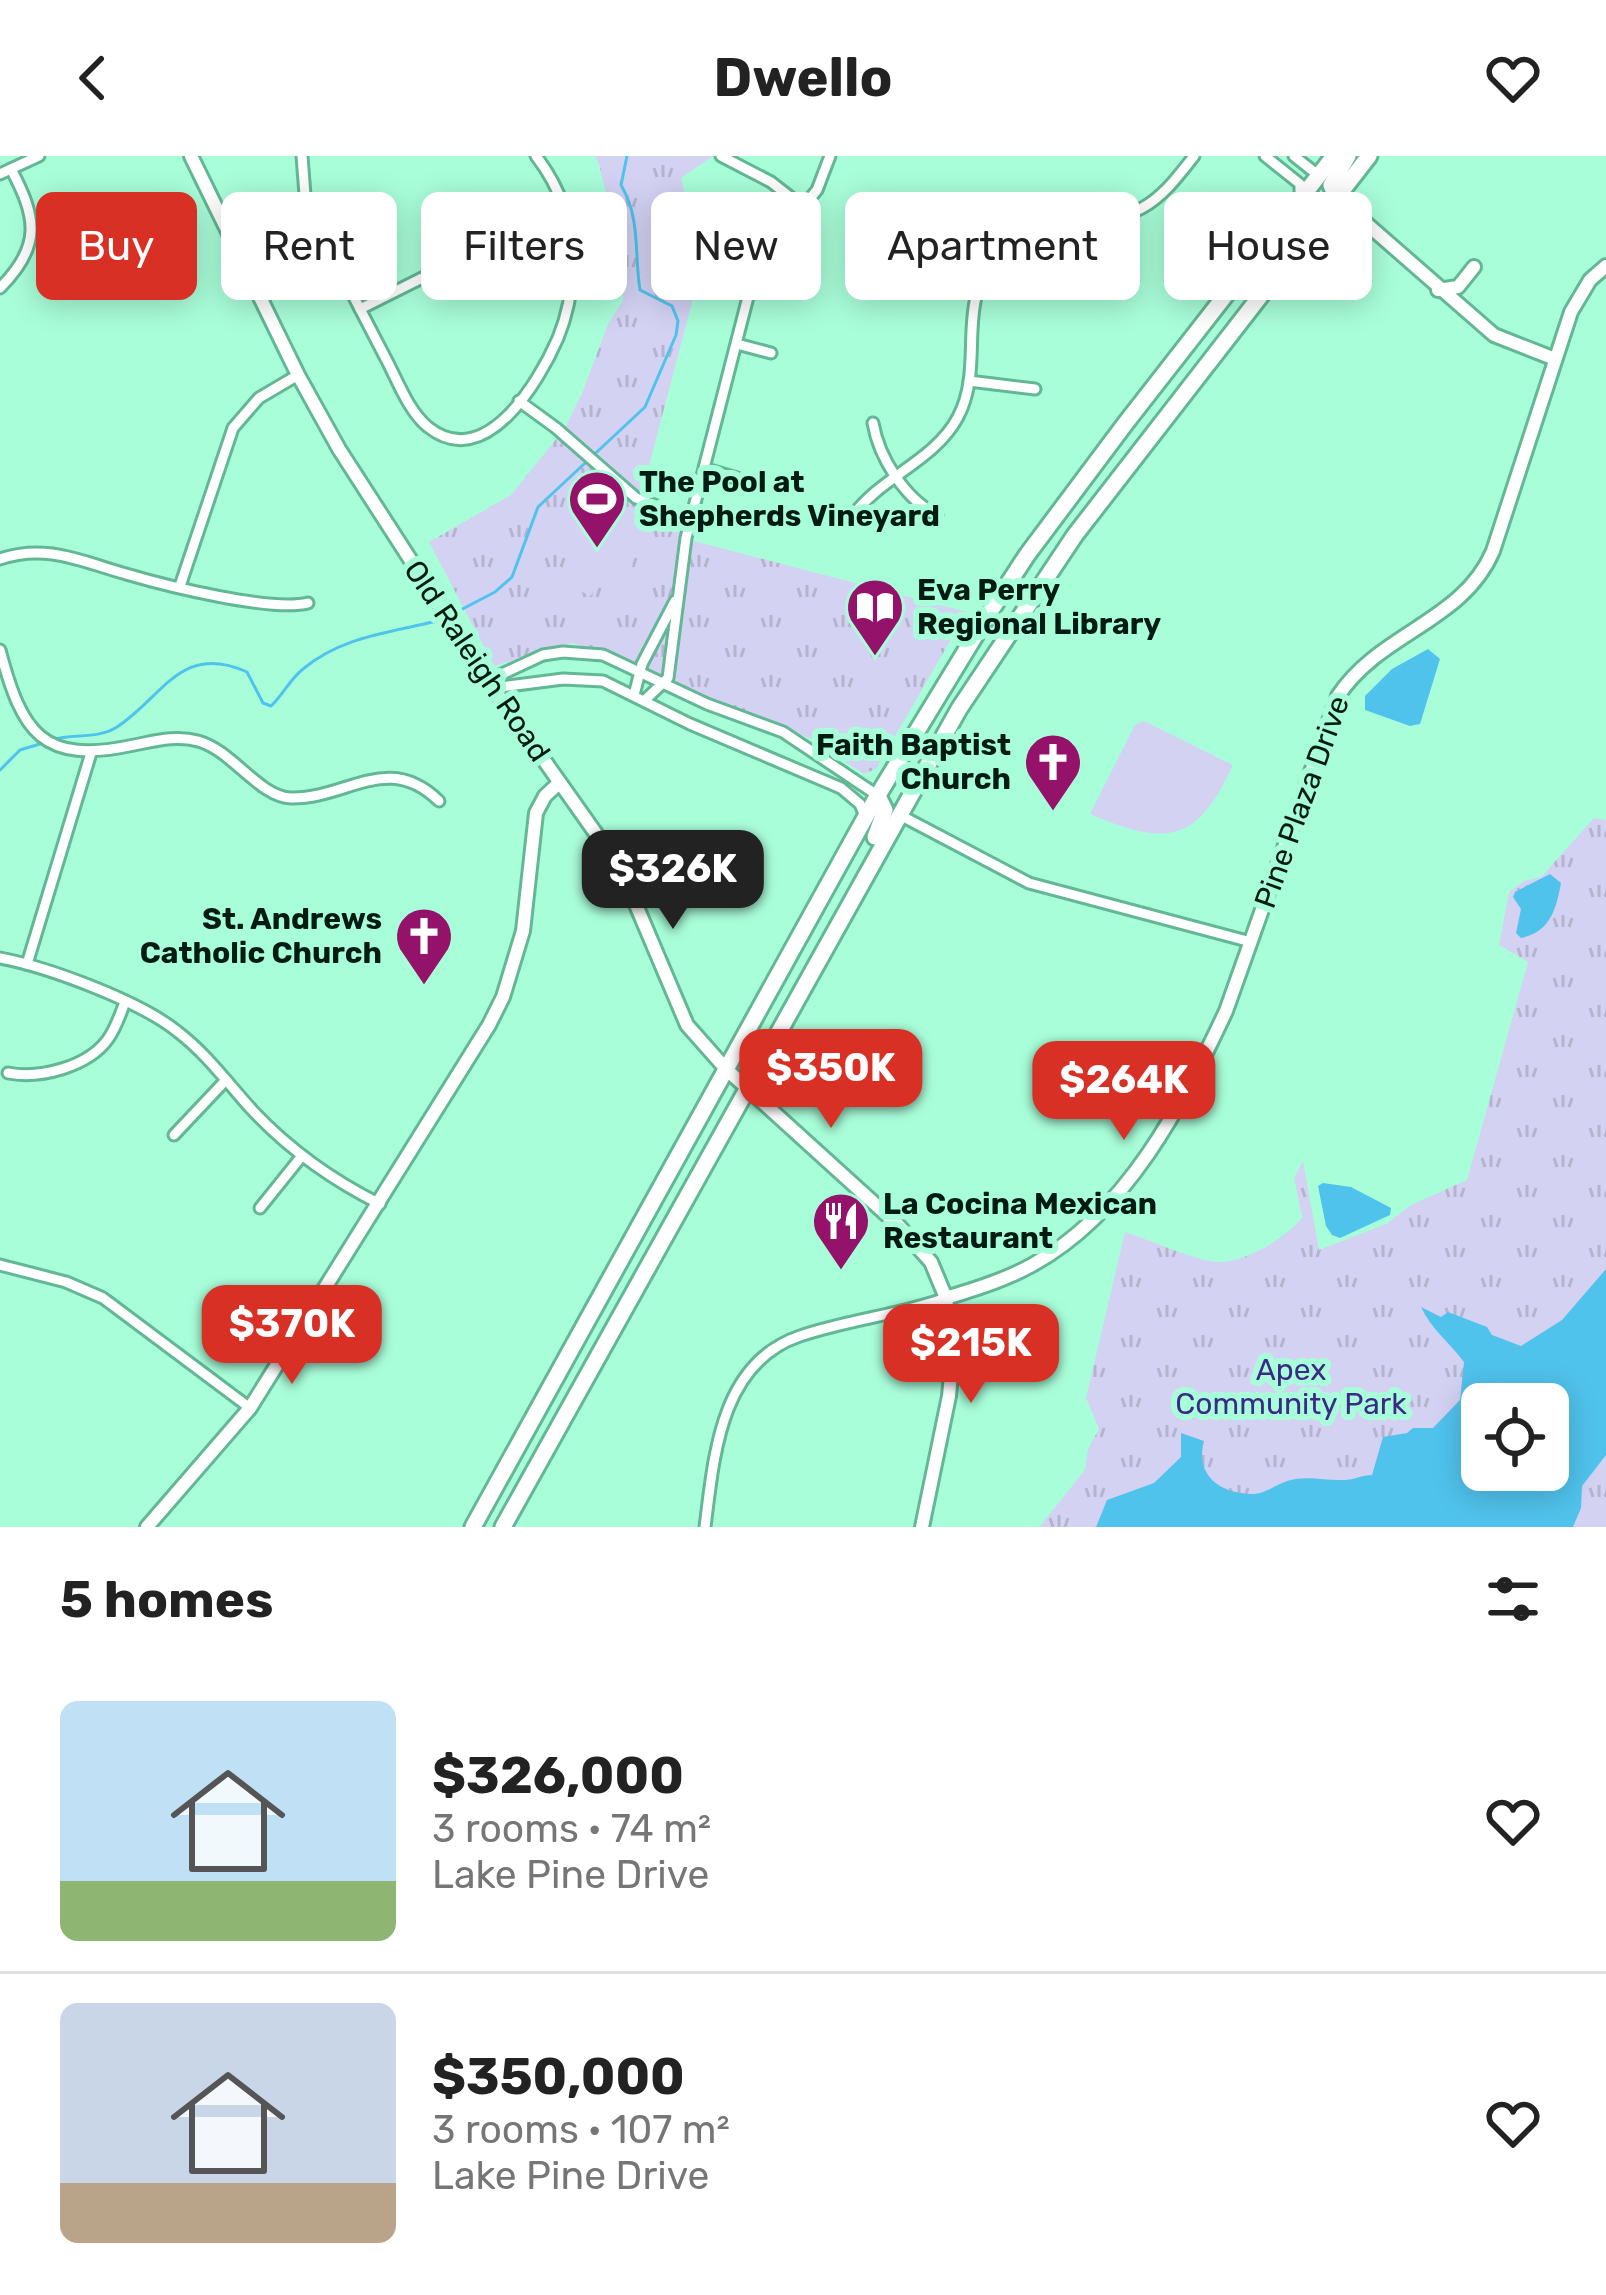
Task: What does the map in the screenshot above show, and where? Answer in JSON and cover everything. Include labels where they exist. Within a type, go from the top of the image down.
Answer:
[{"type":"highway","points":[[1305,192],[1334,156]]},
{"type":"highway","points":[[1334,192],[1330,185],[1348,156]]},
{"type":"highway","points":[[1340,192],[1369,156]]},
{"type":"highway","points":[[1234,327],[1318,204],[1322,194],[1318,175]]},
{"type":"highway","points":[[472,1527],[878,796],[946,683],[1027,555],[1223,300]]},
{"type":"highway","points":[[503,1527],[959,709],[1049,572],[1255,300]]},
{"type":"highway","points":[[898,814],[892,793],[946,683]]},
{"type":"highway","points":[[848,905],[848,892],[885,810],[878,796]]},
{"type":"street","points":[[0,288],[27,254],[32,236],[31,212],[6,172],[39,156]]},
{"type":"street","name":"Old Raleigh Road","points":[[190,156],[221,219]]},
{"type":"street","points":[[302,156],[305,192]]},
{"type":"street","points":[[355,300],[418,417],[434,431],[461,440],[499,425],[560,334],[573,267],[564,208],[536,156]]},
{"type":"street","points":[[721,156],[784,192]]},
{"type":"street","points":[[814,192],[830,156]]},
{"type":"street","points":[[1140,207],[1154,200],[1194,156]]},
{"type":"street","points":[[1265,156],[1300,184],[1300,192]]},
{"type":"street","points":[[1294,156],[1318,175]]},
{"type":"street","points":[[1372,230],[1499,338],[1555,359]]},
{"type":"street","name":"Pine Plaza Drive","points":[[946,1298],[1033,1264],[1080,1231],[1118,1193],[1202,1060],[1251,942],[1338,695],[1370,657],[1451,606],[1482,573],[1579,295],[1606,266]]},
{"type":"street","points":[[1438,290],[1458,287],[1474,267]]},
{"type":"street","points":[[360,310],[421,279]]},
{"type":"street","name":"Old Raleigh Road","points":[[147,1527],[250,1408],[380,1204],[502,997],[526,916],[532,831],[545,796],[559,783],[339,449],[261,300]]},
{"type":"street","points":[[640,698],[664,683],[676,634],[691,519],[748,300]]},
{"type":"street","points":[[852,517],[876,490],[942,440],[958,418],[969,381],[975,300]]},
{"type":"street","points":[[737,344],[771,352]]},
{"type":"street","points":[[180,586],[233,428],[259,398],[298,375]]},
{"type":"street","points":[[969,381],[1035,389]]},
{"type":"street","points":[[518,401],[636,498],[691,519]]},
{"type":"street","points":[[873,422],[877,444],[914,501],[937,515]]},
{"type":"street","points":[[706,470],[736,478]]},
{"type":"street","points":[[0,559],[29,552],[59,553],[180,586],[289,608],[308,603]]},
{"type":"street","points":[[640,698],[639,670],[678,596]]},
{"type":"street","points":[[0,650],[16,705],[28,723],[53,744],[91,753],[184,738],[213,746],[281,797],[390,778],[416,782],[439,801]]},
{"type":"street","points":[[493,688],[511,668],[551,652],[603,655],[783,732],[878,796]]},
{"type":"street","points":[[493,688],[591,679],[841,788],[865,811],[864,821]]},
{"type":"street","points":[[27,964],[91,753]]},
{"type":"street","points":[[559,783],[604,844],[631,893],[687,1025],[726,1069],[920,1246],[946,1298],[952,1323],[952,1370],[922,1527]]},
{"type":"street","points":[[898,814],[1029,883],[1251,942]]},
{"type":"street","points":[[0,958],[125,1002],[178,1031],[301,1157],[380,1204]]},
{"type":"street","points":[[8,1073],[33,1076],[85,1058],[109,1039],[125,1002]]},
{"type":"street","points":[[174,1135],[225,1081]]},
{"type":"street","points":[[260,1208],[301,1157]]},
{"type":"street","points":[[0,1265],[66,1282],[103,1298],[250,1408]]},
{"type":"street","points":[[705,1527],[717,1444],[736,1392],[754,1365],[795,1338],[946,1298]]},
{"type":"green space","points":[[594,156],[713,156],[681,178],[684,192],[651,192],[651,300],[693,300],[639,504],[682,526],[694,541],[967,612],[876,769],[864,774],[811,739],[573,643],[494,666],[429,542],[511,495],[565,428],[608,324],[627,300],[627,192],[606,192]]},
{"type":"green space","name":"The Pool at Shepherds Vineyard","points":[[592,504],[622,521],[633,565],[613,580],[596,583],[591,596],[569,586],[575,567],[565,530],[570,515]]},
{"type":"green space","points":[[1144,721],[1233,765],[1206,810],[1177,831],[1140,831],[1090,814],[1135,725]]},
{"type":"green space","name":"Apex Community Park","points":[[1594,818],[1606,820],[1606,1527],[1039,1527],[1085,1470],[1088,1449],[1099,1429],[1086,1398],[1125,1232],[1218,1262],[1252,1254],[1302,1217],[1294,1178],[1303,1161],[1319,1250],[1386,1224],[1411,1205],[1467,1180],[1528,962],[1499,945],[1509,892],[1541,877]]},
{"type":"water","points":[[1428,649],[1440,659],[1420,724],[1410,726],[1365,710],[1365,696],[1392,669]]},
{"type":"water","points":[[1550,874],[1561,883],[1554,911],[1539,931],[1521,938],[1516,933],[1521,909],[1515,892]]},
{"type":"water","points":[[1318,1186],[1351,1187],[1391,1208],[1390,1215],[1340,1238],[1332,1235]]},
{"type":"water","points":[[1606,1269],[1606,1455],[1582,1486],[1581,1508],[1573,1527],[1096,1527],[1107,1500],[1154,1483],[1181,1457],[1181,1433],[1204,1441],[1203,1463],[1212,1480],[1240,1493],[1261,1493],[1294,1479],[1372,1475],[1383,1437],[1433,1428],[1460,1400],[1461,1390],[1461,1491],[1569,1491],[1569,1383],[1462,1383],[1464,1362],[1421,1307],[1441,1317],[1448,1312],[1487,1327],[1492,1335],[1521,1346],[1562,1320]]},
{"type":"waterway","points":[[449,616],[495,592],[512,577],[538,507],[645,407],[676,335],[678,321],[672,306],[640,290],[634,223],[621,185],[627,156]]},
{"type":"waterway","points":[[52,740],[109,731],[174,677],[205,664],[247,672],[263,703],[271,706],[298,673],[335,649],[440,620]]},
{"type":"waterway","points":[[0,770],[20,750],[43,743]]},
{"type":"place","name":"The Pool at Shepherds Vineyard","points":[[597,550]]},
{"type":"place","name":"Eva Perry Regional Library","points":[[875,658]]},
{"type":"place","name":"Faith Baptist Church","points":[[1053,813]]},
{"type":"place","name":"St. Andrews Catholic Church","points":[[424,987]]},
{"type":"place","name":"La Cocina Mexican Restaurant","points":[[841,1272]]}]
